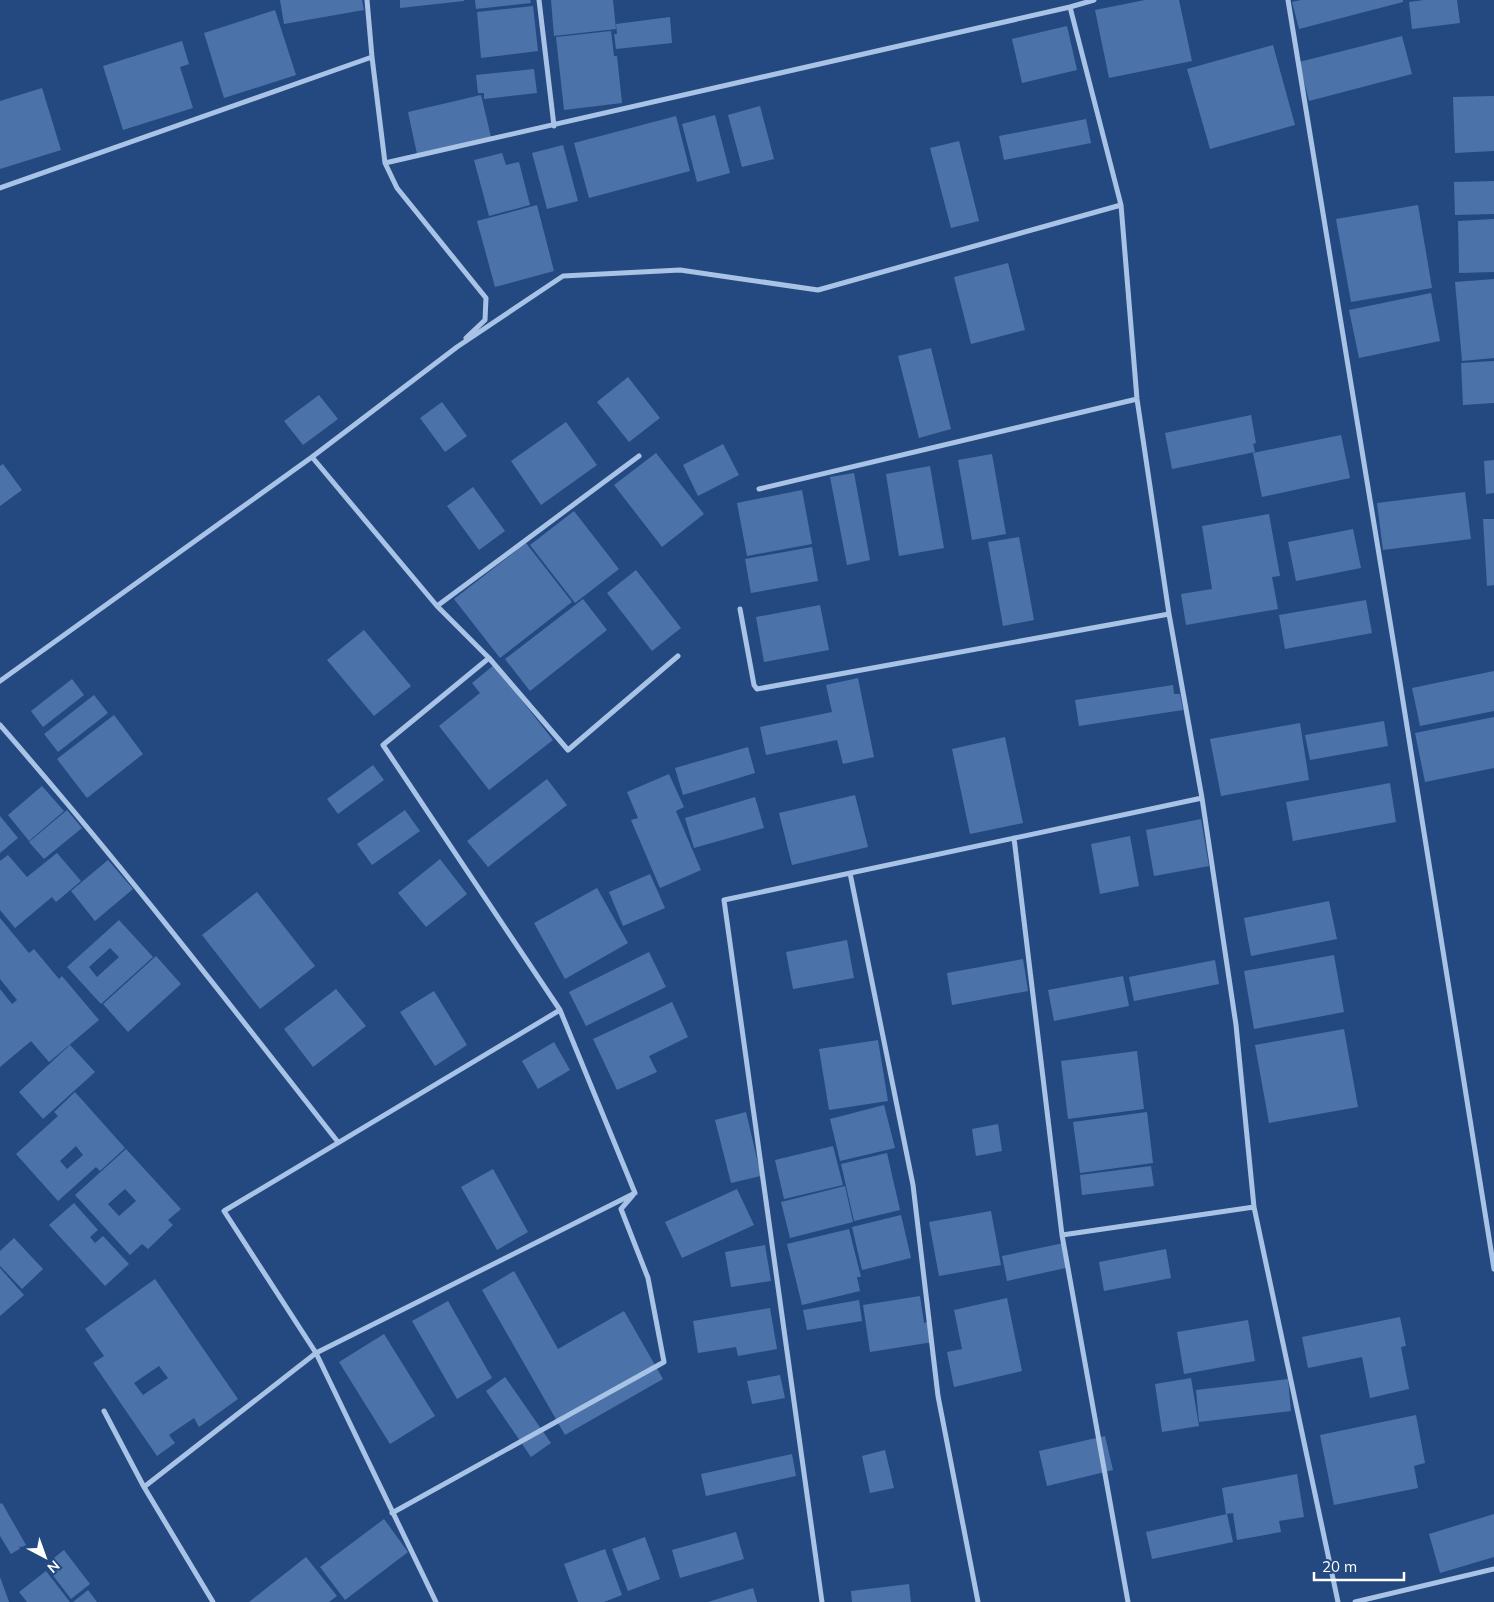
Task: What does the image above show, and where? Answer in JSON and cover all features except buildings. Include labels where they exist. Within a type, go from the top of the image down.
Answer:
[{"type":"street","points":[[367,0],[385,164],[397,188],[486,298],[485,320],[457,347]]},
{"type":"street","points":[[539,0],[554,126]]},
{"type":"street","points":[[385,164],[1094,0]]},
{"type":"street","points":[[1288,0],[1494,1269]]},
{"type":"street","points":[[1070,7],[1121,205],[1137,399],[1169,614],[1202,798],[1236,1025],[1254,1208],[1338,1602]]},
{"type":"street","points":[[0,188],[372,57]]},
{"type":"street","points":[[0,682],[312,457],[457,347],[562,276],[680,270],[818,290],[1121,205]]},
{"type":"street","points":[[759,489],[1137,399]]},
{"type":"street","points":[[436,606],[638,456]]},
{"type":"street","points":[[312,457],[436,606],[489,658],[568,750],[678,656]]},
{"type":"street","points":[[740,609],[754,684],[757,689],[1169,614]]},
{"type":"street","points":[[489,658],[383,746],[560,1010],[635,1193]]},
{"type":"street","points":[[0,725],[152,904],[338,1142]]},
{"type":"street","points":[[822,1602],[724,900],[1202,798]]},
{"type":"street","points":[[1014,838],[1062,1235],[1128,1602]]},
{"type":"street","points":[[850,873],[912,1185],[938,1396],[978,1602]]},
{"type":"street","points":[[436,1602],[316,1353],[224,1211],[560,1010]]},
{"type":"street","points":[[144,1487],[316,1353],[635,1193]]},
{"type":"street","points":[[392,1513],[664,1362],[648,1278],[621,1210],[635,1193]]},
{"type":"street","points":[[1062,1235],[1254,1208]]},
{"type":"street","points":[[104,1411],[144,1487],[213,1602]]},
{"type":"street","points":[[1355,1602],[1494,1569]]}]
